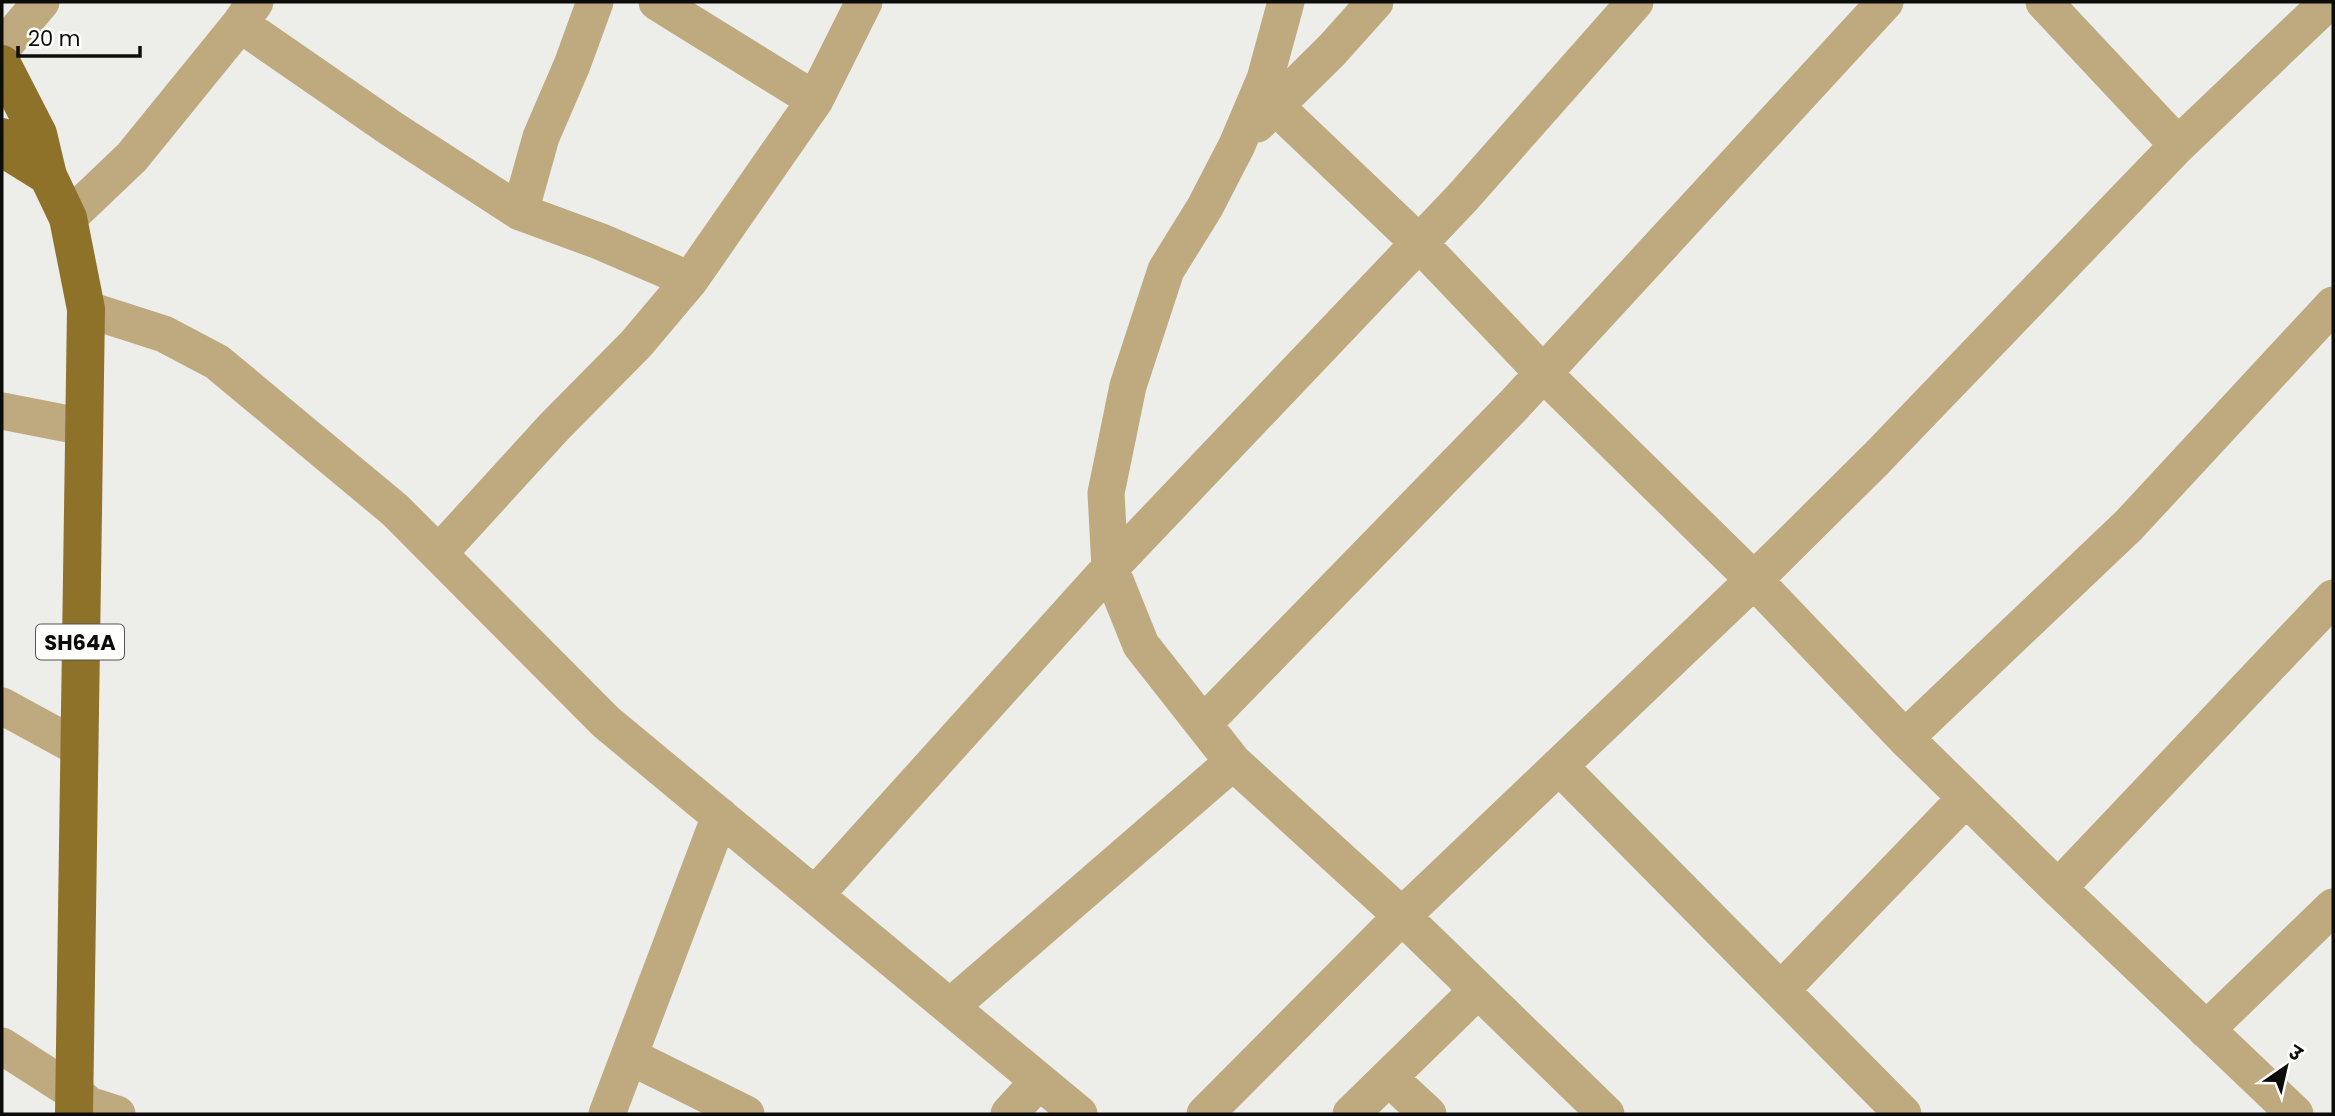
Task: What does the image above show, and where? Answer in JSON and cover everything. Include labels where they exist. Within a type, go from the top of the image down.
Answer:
[{"type":"main road","name":"SH64A","points":[[2,64],[13,146],[48,176],[68,218],[86,309],[75,1103]]},
{"type":"street","points":[[2,48],[41,2]]},
{"type":"street","points":[[520,212],[541,137],[595,2]]},
{"type":"street","points":[[657,2],[815,100]]},
{"type":"street","points":[[439,553],[554,427],[636,344],[690,280],[815,100],[864,2]]},
{"type":"street","points":[[1286,2],[1265,79],[1237,145],[1205,207],[1166,270],[1128,386],[1106,493],[1110,568],[1141,645],[1233,762],[1402,916],[1606,1114]]},
{"type":"street","points":[[1237,145],[1332,50],[1375,2]]},
{"type":"street","points":[[815,895],[1110,568],[1462,198],[1635,2]]},
{"type":"street","points":[[1203,724],[1544,374],[1885,2]]},
{"type":"street","points":[[2044,2],[2178,145]]},
{"type":"street","points":[[1205,1114],[1402,916],[1754,580],[1877,458],[2178,145],[2328,2]]},
{"type":"street","points":[[68,218],[132,157],[247,13],[391,129],[520,212],[599,241],[690,280]]},
{"type":"street","points":[[1275,106],[1419,243],[1544,374],[1754,580],[1905,738],[2057,888],[2295,1114]]},
{"type":"street","points":[[1905,738],[2129,525],[2333,305]]},
{"type":"street","points":[[86,309],[164,334],[217,362],[395,510],[606,722],[1079,1114]]},
{"type":"street","points":[[2,411],[84,427]]},
{"type":"street","points":[[2057,888],[2333,597]]},
{"type":"street","points":[[2,706],[79,748]]},
{"type":"street","points":[[950,1007],[1233,762]]},
{"type":"street","points":[[1559,766],[1903,1114]]},
{"type":"street","points":[[1781,990],[1966,798]]},
{"type":"street","points":[[607,1114],[720,816]]},
{"type":"street","points":[[2206,1030],[2333,907]]},
{"type":"street","points":[[1351,1114],[1478,990]]},
{"type":"street","points":[[2,1046],[75,1103],[117,1114]]},
{"type":"street","points":[[629,1056],[746,1114]]},
{"type":"street","points":[[1389,1078],[1427,1114]]},
{"type":"street","points":[[1009,1114],[1039,1081]]}]
